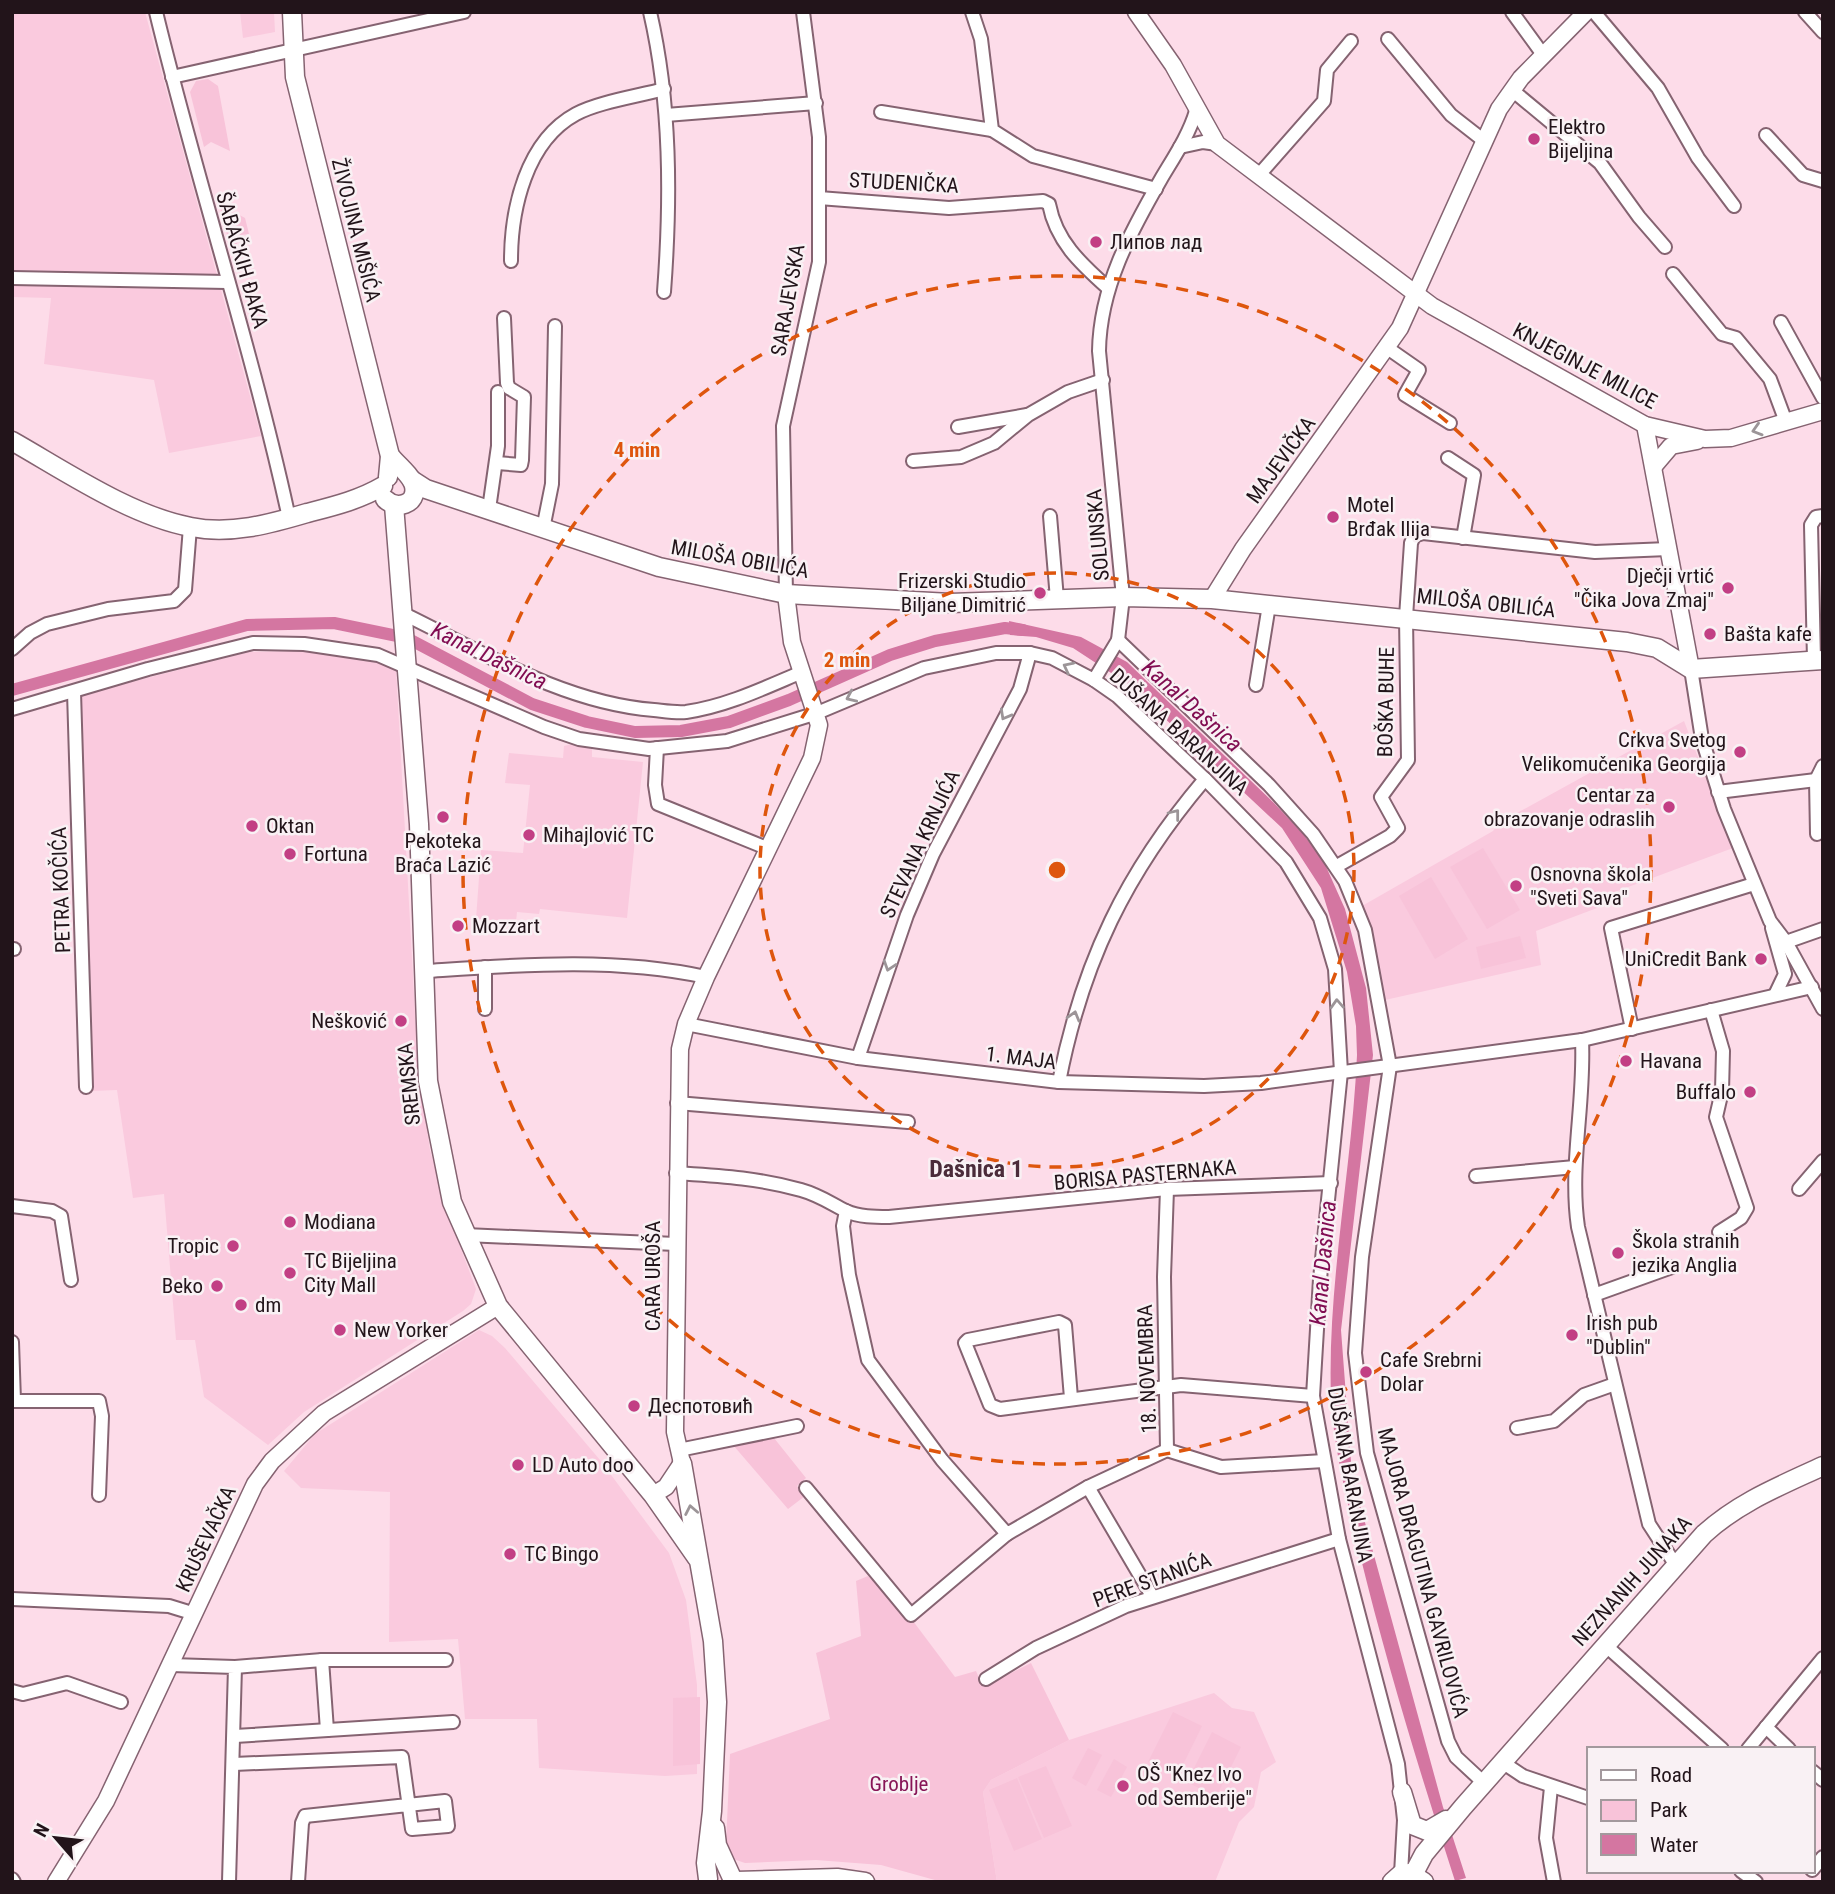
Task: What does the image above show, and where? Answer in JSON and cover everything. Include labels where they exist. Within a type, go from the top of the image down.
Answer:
[{"type":"main road","name":"ŽIVOJINA MIŠIĆA","points":[[292,12],[295,77],[390,456]]},
{"type":"main road","points":[[15,449],[116,498],[190,527],[236,529],[289,519],[364,497],[398,473],[407,494]]},
{"type":"main road","points":[[386,481],[390,456]]},
{"type":"main road","points":[[390,456],[407,494]]},
{"type":"main road","name":"SREMSKA","points":[[386,481],[383,496],[407,494],[396,525],[408,667],[425,971],[428,1082],[449,1192],[465,1235],[498,1306],[653,1495],[697,1558]]},
{"type":"main road","name":"MILOŠA OBILIĆA","points":[[364,497],[407,494],[489,509],[659,567],[786,594],[950,603],[1123,597],[1212,599],[1627,642],[1657,649],[1691,669]]},
{"type":"main road","points":[[1691,669],[1712,670],[1819,660]]},
{"type":"main road","points":[[680,1457],[713,1641],[717,1692],[707,1880],[720,1874],[735,1880],[865,1882]]},
{"type":"main road","name":"NEZNANIH JUNAKA","points":[[1435,1835],[1463,1807],[1675,1564],[1729,1511],[1823,1466]]},
{"type":"main road","points":[[1402,1792],[1412,1825],[1435,1835],[1411,1877]]},
{"type":"main road","points":[[712,1811],[717,1845],[735,1880]]},
{"type":"street","name":"ŠABAČKIH ĐAKA","points":[[156,12],[227,282],[271,435],[289,519]]},
{"type":"street","points":[[172,77],[464,12]]},
{"type":"street","points":[[650,12],[666,115],[664,292]]},
{"type":"street","name":"SARAJEVSKA","points":[[786,594],[783,426],[819,262],[816,103],[803,12]]},
{"type":"street","points":[[972,12],[981,39],[992,130]]},
{"type":"street","name":"KNJEGINJE MILICE","points":[[1136,12],[1173,65],[1196,111],[1217,144],[1444,313],[1644,425],[1705,439],[1731,438],[1823,411]]},
{"type":"street","points":[[1512,12],[1544,55]]},
{"type":"street","name":"MAJEVIČKA","points":[[1212,599],[1243,548],[1400,328],[1483,140],[1511,90],[1586,12]]},
{"type":"street","points":[[1594,12],[1658,88],[1698,158],[1734,206]]},
{"type":"street","points":[[1805,12],[1823,32]]},
{"type":"street","points":[[1388,39],[1451,115],[1483,140]]},
{"type":"street","points":[[1258,176],[1324,101],[1326,70],[1351,41]]},
{"type":"street","points":[[511,261],[513,220],[521,185],[533,162],[559,127],[577,113],[664,89]]},
{"type":"street","points":[[1511,90],[1600,163],[1639,217],[1665,247]]},
{"type":"street","points":[[666,115],[816,103]]},
{"type":"street","name":"SOLUNSKA","points":[[1096,677],[1116,644],[1123,597],[1100,321],[1119,257],[1180,147],[1196,111]]},
{"type":"street","points":[[881,112],[992,130],[1033,156],[1156,189]]},
{"type":"street","points":[[1766,135],[1803,175],[1823,181]]},
{"type":"street","points":[[1180,147],[1203,142],[1217,144]]},
{"type":"street","name":"STUDENIČKA","points":[[819,198],[948,208],[1043,201],[1048,204],[1058,234],[1068,249],[1108,288]]},
{"type":"street","points":[[1673,274],[1722,334],[1736,338],[1770,379],[1786,422]]},
{"type":"street","points":[[12,278],[227,282]]},
{"type":"street","points":[[496,463],[521,466],[522,460],[524,397],[509,388],[507,383],[504,318]]},
{"type":"street","points":[[1781,322],[1823,398]]},
{"type":"street","points":[[542,529],[552,484],[555,326]]},
{"type":"street","points":[[1386,347],[1419,370],[1405,395],[1450,423]]},
{"type":"street","points":[[913,461],[961,457],[994,443],[1028,415],[1068,393],[1103,380]]},
{"type":"street","points":[[489,509],[496,463],[498,392]]},
{"type":"street","points":[[958,427],[1028,415]]},
{"type":"street","points":[[1644,425],[1684,626],[1702,739],[1718,792],[1770,920],[1785,974],[1775,995]]},
{"type":"street","points":[[1654,466],[1671,446],[1705,439]]},
{"type":"street","points":[[1448,458],[1474,475],[1463,537]]},
{"type":"street","points":[[1051,516],[1058,599]]},
{"type":"street","points":[[1819,660],[1811,525],[1816,517],[1823,516]]},
{"type":"street","points":[[12,649],[30,633],[47,624],[108,609],[174,601],[185,590],[190,527]]},
{"type":"street","points":[[1406,617],[1410,543],[1414,536],[1423,533],[1595,552],[1668,549]]},
{"type":"street","name":"CARA UROŠA","points":[[680,1457],[675,1432],[676,1173],[680,1049],[686,1024],[706,977],[812,758],[819,736],[816,710],[792,642],[786,594]]},
{"type":"street","points":[[1256,685],[1269,605]]},
{"type":"street","name":"BOŠKA BUHE","points":[[1337,866],[1390,836],[1398,828],[1381,797],[1408,760],[1406,617]]},
{"type":"street","points":[[405,619],[550,685],[588,699],[640,709],[684,712],[736,701],[803,673]]},
{"type":"street","points":[[1657,649],[1676,638],[1684,626]]},
{"type":"street","name":"DUŠANA BARANJINA","points":[[12,709],[148,669],[253,643],[348,649],[378,655],[519,717],[579,738],[613,746],[657,748],[727,741],[924,668],[996,653],[1030,653],[1096,677],[1205,779],[1286,862],[1320,918],[1335,969],[1341,1072],[1320,1279],[1313,1396],[1339,1539],[1402,1792],[1404,1820],[1410,1846],[1411,1877]]},
{"type":"street","name":"MAJORA DRAGUTINA GAVRILOVIĆA","points":[[1116,644],[1282,798],[1337,866],[1365,930],[1387,1067],[1359,1292],[1355,1353],[1367,1453],[1448,1741],[1456,1756],[1484,1783]]},
{"type":"street","name":"STEVANA KRNJIĆA","points":[[858,1058],[912,903],[933,853],[1020,689],[1030,653]]},
{"type":"street","name":"PETRA KOČIĆA","points":[[74,692],[86,1087]]},
{"type":"street","points":[[657,748],[655,785],[658,804],[769,849]]},
{"type":"street","points":[[1817,834],[1816,780],[1823,766]]},
{"type":"street","points":[[1059,1083],[1082,988],[1110,920],[1145,856],[1205,779]]},
{"type":"street","points":[[1718,792],[1816,780]]},
{"type":"street","points":[[1632,1029],[1611,928],[1754,884]]},
{"type":"street","points":[[1770,920],[1786,942],[1823,1009]]},
{"type":"street","points":[[1786,942],[1823,929]]},
{"type":"street","points":[[425,971],[485,967],[617,966],[670,969],[706,977]]},
{"type":"street","points":[[485,967],[485,1009]]},
{"type":"street","points":[[1387,1067],[1582,1040],[1812,987]]},
{"type":"street","points":[[1711,1010],[1723,1051],[1722,1091],[1716,1117],[1747,1208],[1741,1218],[1720,1232]]},
{"type":"street","name":"1. MAJA","points":[[686,1024],[858,1058],[1059,1083],[1203,1086],[1261,1083],[1387,1067]]},
{"type":"street","points":[[1582,1040],[1583,1102],[1575,1167],[1577,1218],[1649,1524],[1675,1564]]},
{"type":"street","points":[[677,1102],[908,1122]]},
{"type":"street","points":[[1799,1189],[1823,1161]]},
{"type":"street","points":[[1476,1175],[1575,1167]]},
{"type":"street","name":"BORISA PASTERNAKA","points":[[676,1173],[733,1175],[782,1185],[824,1196],[846,1211],[863,1216],[927,1215],[1167,1189],[1331,1183]]},
{"type":"street","name":"18. NOVEMBRA","points":[[806,1488],[911,1615],[1007,1534],[1088,1487],[1167,1450],[1164,1277],[1167,1189]]},
{"type":"street","points":[[12,1206],[52,1211],[61,1216],[71,1280]]},
{"type":"street","points":[[846,1211],[843,1226],[849,1275],[868,1360],[942,1460],[1007,1534]]},
{"type":"street","points":[[465,1235],[676,1244]]},
{"type":"street","points":[[1594,1295],[1672,1267]]},
{"type":"street","name":"KRUŠEVAČKA","points":[[56,1882],[106,1801],[255,1484],[272,1461],[301,1431],[324,1413],[498,1306]]},
{"type":"street","points":[[1071,1398],[1065,1325],[1059,1322],[968,1340],[965,1343],[990,1405],[994,1408],[1181,1385],[1313,1396]]},
{"type":"street","points":[[12,1342],[13,1401],[99,1401],[102,1416],[99,1495]]},
{"type":"street","points":[[1517,1428],[1554,1421],[1584,1395],[1615,1384]]},
{"type":"street","points":[[653,1495],[666,1487],[680,1457],[797,1426]]},
{"type":"street","points":[[1167,1450],[1221,1467],[1324,1461]]},
{"type":"street","points":[[1088,1487],[1152,1596]]},
{"type":"street","name":"PERE STANIĆA","points":[[986,1679],[1036,1648],[1152,1596],[1339,1539]]},
{"type":"street","points":[[12,1599],[169,1606],[195,1614]]},
{"type":"street","points":[[1605,1645],[1720,1747]]},
{"type":"street","points":[[1750,1747],[1823,1658]]},
{"type":"street","points":[[172,1665],[235,1667],[322,1660],[446,1660]]},
{"type":"street","points":[[322,1660],[327,1730]]},
{"type":"street","points":[[229,1882],[235,1667]]},
{"type":"street","points":[[12,1691],[23,1695],[67,1683],[121,1702]]},
{"type":"street","points":[[235,1736],[453,1722]]},
{"type":"street","points":[[1766,1727],[1787,1747]]},
{"type":"street","points":[[234,1764],[402,1757],[410,1802],[305,1816],[298,1882]]},
{"type":"street","points":[[1502,1762],[1512,1771],[1587,1798]]},
{"type":"street","points":[[1551,1787],[1546,1838],[1554,1882]]},
{"type":"shaded area","points":[[12,12],[145,12],[261,436],[169,453],[154,380],[44,364],[51,298],[12,297]]},
{"type":"shaded area","points":[[240,12],[274,12],[275,32],[243,38]]},
{"type":"shaded area","points":[[294,651],[373,658],[396,668],[418,1066],[430,1150],[449,1217],[476,1289],[471,1304],[463,1311],[304,1412],[268,1445],[204,1397],[195,1340],[176,1340],[164,1194],[133,1198],[117,1090],[91,1091],[80,695],[249,652]]},
{"type":"shaded area","name":"Osnovna škola \"Sveti Sava\"","points":[[1684,721],[1733,848],[1612,893],[1613,902],[1536,931],[1541,965],[1385,1000],[1362,906],[1493,831],[1499,823]]},
{"type":"shaded area","points":[[572,744],[592,747],[592,757],[643,762],[627,918],[540,909],[539,914],[517,912],[516,922],[476,919],[481,850],[523,853],[530,785],[505,783],[509,753],[563,758],[564,746]]},
{"type":"shaded area","points":[[479,1330],[492,1336],[505,1348],[600,1460],[669,1553],[686,1600],[697,1685],[697,1774],[665,1776],[539,1768],[537,1719],[465,1719],[458,1639],[389,1642],[390,1492],[301,1488],[284,1471],[315,1434]]},
{"type":"shaded area","name":"OŠ \"Knez Ivo od Semberije\"","points":[[1214,1693],[1232,1708],[1254,1712],[1276,1762],[1261,1772],[1254,1807],[1239,1822],[1215,1882],[997,1882],[983,1792],[991,1780],[1069,1740]]},
{"type":"green space","points":[[208,79],[218,86],[230,151],[211,142],[204,147],[190,92],[196,81]]},
{"type":"green space","points":[[219,204],[245,218],[249,234],[241,235],[232,254]]},
{"type":"green space","points":[[1483,848],[1520,910],[1487,929],[1450,867]]},
{"type":"green space","points":[[1431,877],[1468,939],[1435,959],[1399,896]]},
{"type":"green space","points":[[1520,936],[1526,958],[1481,969],[1476,947]]},
{"type":"green space","points":[[774,1438],[806,1478],[797,1486],[805,1496],[788,1509],[733,1445]]},
{"type":"green space","name":"Groblje","points":[[868,1576],[913,1621],[955,1677],[976,1671],[983,1687],[1031,1663],[1069,1740],[991,1780],[983,1792],[997,1882],[942,1882],[881,1865],[816,1860],[745,1863],[733,1859],[726,1845],[730,1754],[830,1719],[816,1653],[861,1636],[856,1581]]},
{"type":"green space","points":[[700,1697],[700,1764],[673,1766],[673,1698]]},
{"type":"green space","points":[[1173,1712],[1202,1726],[1177,1777],[1148,1762]]},
{"type":"green space","points":[[1212,1732],[1241,1747],[1216,1797],[1187,1782]]},
{"type":"green space","points":[[1088,1748],[1102,1755],[1086,1786],[1072,1778]]},
{"type":"green space","points":[[1114,1759],[1127,1767],[1111,1797],[1097,1790]]},
{"type":"green space","points":[[1046,1766],[1072,1826],[1044,1838],[1018,1777]]},
{"type":"green space","points":[[1017,1778],[1042,1839],[1014,1851],[989,1790]]},
{"type":"water","points":[[1009,621],[1081,637],[1127,662],[1304,835],[1324,862],[1345,909],[1366,988],[1373,1055],[1341,1330],[1352,1475],[1443,1807],[1466,1878],[1455,1881],[1404,1719],[1360,1555],[1335,1438],[1331,1399],[1333,1312],[1357,1055],[1356,1026],[1347,972],[1321,888],[1282,828],[1128,684],[1073,648],[1036,637],[1010,635]]},
{"type":"waterway","name":"Kanal Dašnica","points":[[12,690],[247,625],[334,623],[407,638],[532,704],[587,722],[635,732],[681,731],[729,722],[789,700],[890,655],[935,641],[1005,628],[1023,630]]},
{"type":"place","name":"Elektro Bijeljina","points":[[1534,139]]},
{"type":"place","name":"Липов лад","points":[[1096,242]]},
{"type":"place","name":"Motel Brđak Ilija","points":[[1333,517]]},
{"type":"place","name":"Dječji vrtić \"Čika Jova Zmaj\"","points":[[1728,588]]},
{"type":"place","name":"Frizerski Studio Biljane Dimitrić","points":[[1040,593]]},
{"type":"place","name":"Bašta kafe","points":[[1710,634]]},
{"type":"place","name":"Crkva Svetog Velikomučenika Georgija","points":[[1740,752]]},
{"type":"place","name":"Centar za obrazovanje odraslih","points":[[1669,807]]},
{"type":"place","name":"Pekoteka Braća Lazić","points":[[443,817]]},
{"type":"place","name":"Oktan","points":[[252,826]]},
{"type":"place","name":"Mihajlović TC","points":[[529,835]]},
{"type":"place","name":"Fortuna","points":[[290,854]]},
{"type":"place","name":"Osnovna škola \"Sveti Sava\"","points":[[1516,886]]},
{"type":"place","name":"Mozzart","points":[[458,926]]},
{"type":"place","name":"UniCredit Bank","points":[[1761,959]]},
{"type":"place","name":"Nešković","points":[[401,1021]]},
{"type":"place","name":"Havana","points":[[1626,1061]]},
{"type":"place","name":"Buffalo","points":[[1750,1092]]},
{"type":"place","name":"Modiana","points":[[290,1222]]},
{"type":"place","name":"Tropic","points":[[233,1246]]},
{"type":"place","name":"Škola stranih jezika Anglia","points":[[1618,1253]]},
{"type":"place","name":"TC Bijeljina City Mall","points":[[290,1273]]},
{"type":"place","name":"Beko","points":[[217,1286]]},
{"type":"place","name":"dm","points":[[241,1305]]},
{"type":"place","name":"New Yorker","points":[[340,1330]]},
{"type":"place","name":"Irish pub \"Dublin\"","points":[[1572,1335]]},
{"type":"place","name":"Cafe Srebrni Dolar","points":[[1366,1372]]},
{"type":"place","name":"Деспотовић","points":[[634,1406]]},
{"type":"place","name":"LD Auto doo","points":[[518,1465]]},
{"type":"place","name":"TC Bingo","points":[[510,1554]]},
{"type":"place","name":"OŠ \"Knez Ivo od Semberije\"","points":[[1123,1786]]},
{"type":"district","name":"Dašnica 1","points":[[976,1169]]}]
